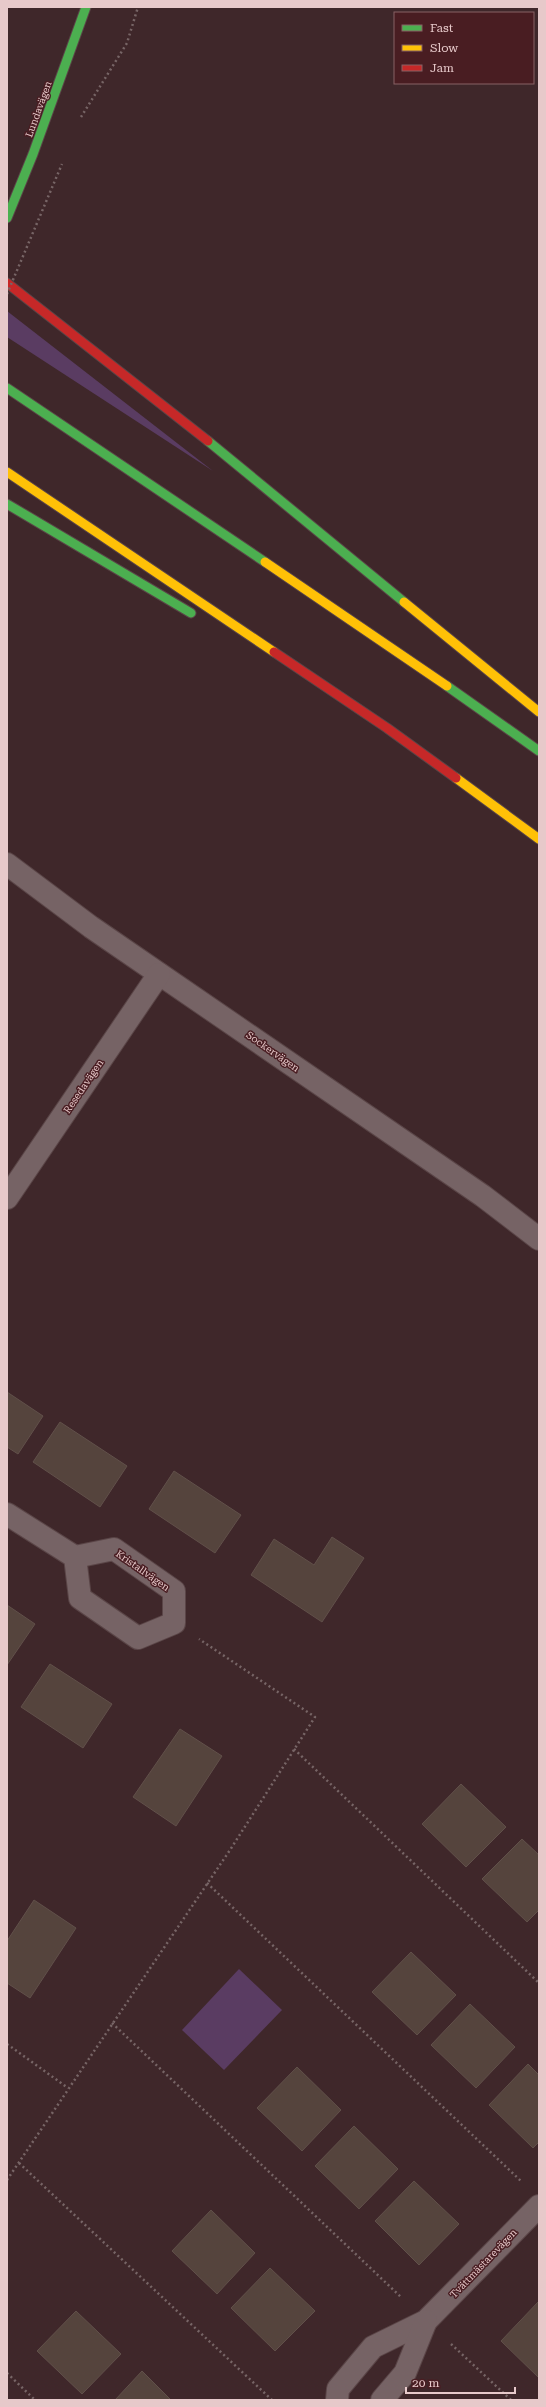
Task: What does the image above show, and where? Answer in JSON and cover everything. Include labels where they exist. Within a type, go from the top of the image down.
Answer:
[{"type":"main road","name":"Lundavägen","points":[[7,218],[33,154],[86,7]]},
{"type":"main road","points":[[7,283],[138,384],[539,712]]},
{"type":"main road","points":[[7,388],[410,660],[539,751]]},
{"type":"main road","points":[[7,472],[387,728],[539,840]]},
{"type":"main road","points":[[7,504],[197,616]]},
{"type":"main road","points":[[251,648],[387,728]]},
{"type":"street","name":"Sockervägen","points":[[7,864],[91,927],[476,1191],[539,1239]]},
{"type":"street","name":"Resedavägen","points":[[7,1198],[159,974]]},
{"type":"street","points":[[7,1514],[75,1557],[80,1598],[138,1638],[174,1622]]},
{"type":"street","name":"Kristallvägen","points":[[75,1557],[114,1549],[174,1591],[174,1622]]},
{"type":"street","name":"Tvättmästarevägen","points":[[337,2400],[338,2389],[373,2347],[426,2321],[539,2206]]},
{"type":"street","name":"Tvättmästarevägen","points":[[382,2400],[405,2373],[426,2321]]},
{"type":"path","points":[[77,124],[127,43],[138,7]]},
{"type":"path","points":[[7,294],[64,157]]},
{"type":"path","points":[[7,2180],[207,1883],[315,1717],[174,1622]]},
{"type":"path","points":[[294,1749],[539,1983]]},
{"type":"path","points":[[207,1883],[528,2187]]},
{"type":"path","points":[[112,2023],[511,2400]]},
{"type":"path","points":[[7,2044],[68,2088]]},
{"type":"path","points":[[19,2162],[272,2400]]},
{"type":"path","points":[[7,2373],[35,2400]]},
{"type":"shaded area","points":[[7,311],[213,471],[7,337]]},
{"type":"shaded area","points":[[239,1969],[282,2010],[224,2070],[182,2030]]},
{"type":"building","points":[[7,1392],[43,1416],[18,1454],[7,1447]]},
{"type":"building","points":[[60,1422],[127,1466],[100,1507],[33,1462]]},
{"type":"building","points":[[174,1471],[241,1515],[215,1553],[149,1509]]},
{"type":"building","points":[[332,1537],[364,1558],[322,1622],[251,1575],[274,1539],[314,1565]]},
{"type":"building","points":[[7,1605],[35,1624],[7,1665]]},
{"type":"building","points":[[50,1664],[112,1704],[83,1748],[21,1707]]},
{"type":"building","points":[[180,1729],[222,1756],[176,1826],[133,1797]]},
{"type":"building","points":[[461,1784],[506,1827],[466,1867],[422,1824]]},
{"type":"building","points":[[522,1839],[539,1855],[539,1910],[527,1922],[482,1879]]},
{"type":"building","points":[[34,1900],[76,1928],[30,1998],[7,1983],[7,1941]]},
{"type":"building","points":[[411,1952],[456,1995],[417,2035],[372,1992]]},
{"type":"building","points":[[470,2004],[515,2047],[476,2088],[431,2045]]},
{"type":"building","points":[[528,2064],[539,2075],[539,2142],[533,2148],[489,2105]]},
{"type":"building","points":[[297,2067],[341,2110],[302,2151],[257,2108]]},
{"type":"building","points":[[354,2126],[398,2169],[359,2209],[315,2166]]},
{"type":"building","points":[[414,2181],[459,2224],[419,2265],[375,2221]]},
{"type":"building","points":[[211,2210],[255,2253],[217,2294],[172,2251]]},
{"type":"building","points":[[270,2268],[315,2311],[275,2351],[231,2308]]},
{"type":"building","points":[[539,2301],[539,2378],[501,2341]]},
{"type":"building","points":[[76,2311],[121,2354],[82,2394],[37,2351]]},
{"type":"building","points":[[142,2371],[171,2400],[115,2400]]},
{"type":"traffic: fast","points":[[7,218],[33,154],[86,7]]},
{"type":"traffic: fast","points":[[7,388],[265,562]]},
{"type":"traffic: fast","points":[[208,441],[404,602]]},
{"type":"traffic: fast","points":[[7,504],[191,613]]},
{"type":"traffic: fast","points":[[447,686],[539,751]]},
{"type":"traffic: slow","points":[[7,472],[274,652]]},
{"type":"traffic: slow","points":[[265,562],[447,686]]},
{"type":"traffic: slow","points":[[404,602],[539,712]]},
{"type":"traffic: slow","points":[[456,778],[539,839]]},
{"type":"traffic: jam","points":[[7,283],[208,441]]},
{"type":"traffic: jam","points":[[274,652],[387,728],[456,778]]}]
